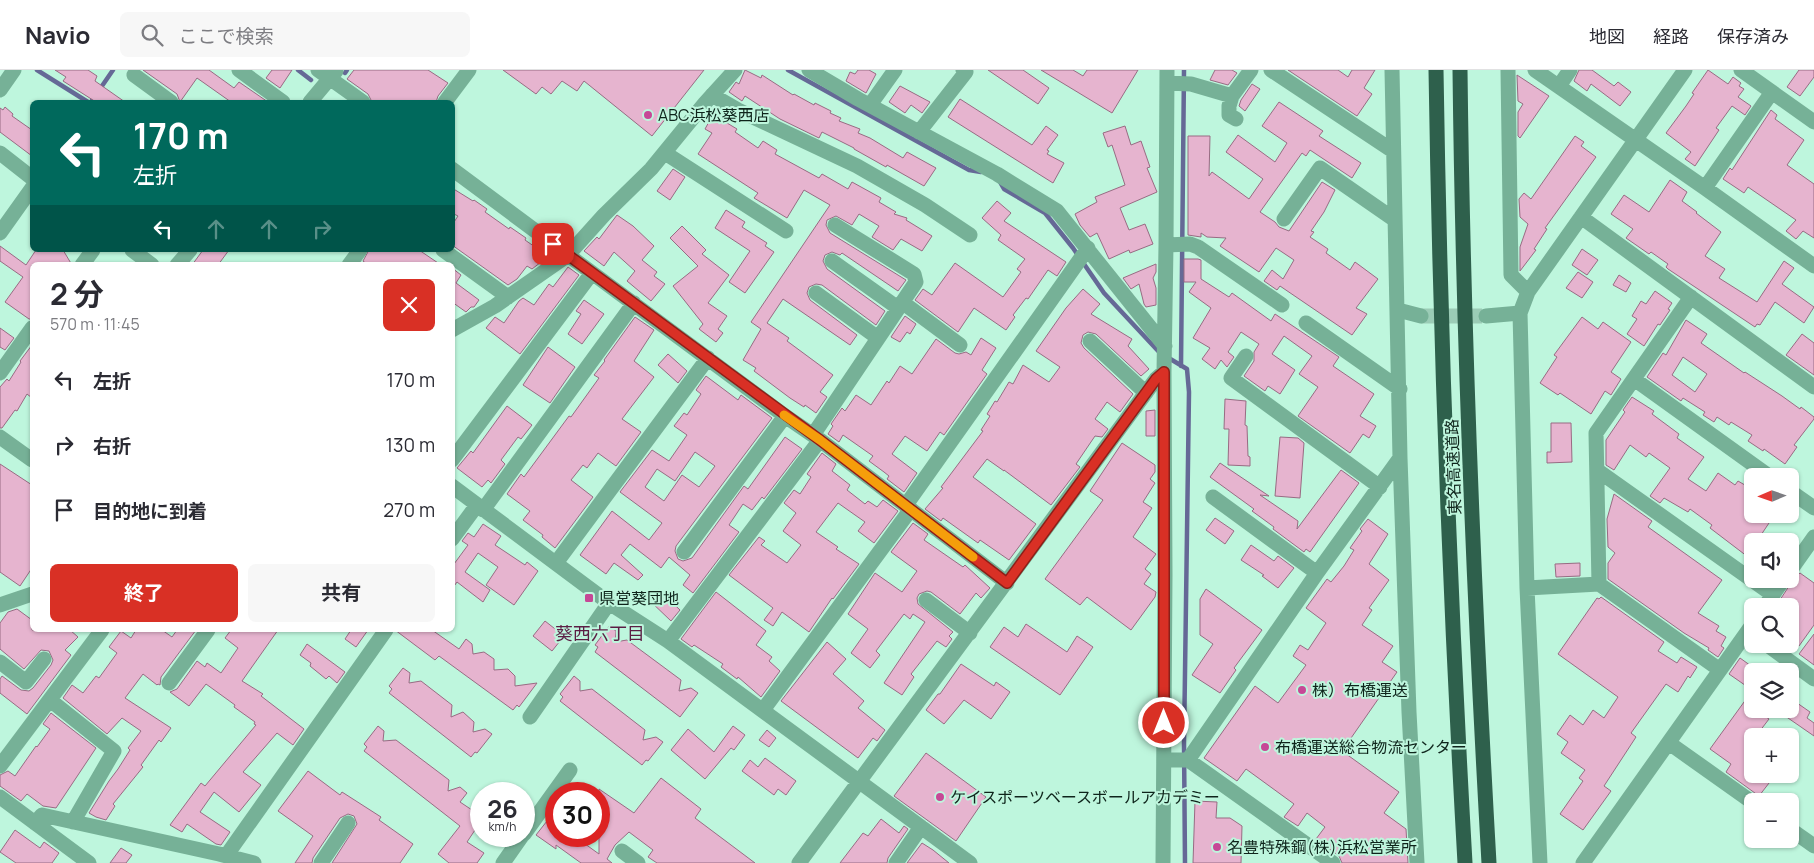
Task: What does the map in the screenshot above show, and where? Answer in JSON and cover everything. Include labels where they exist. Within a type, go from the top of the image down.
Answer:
[{"type":"highway","name":"東名高速道路","points":[[1436,70],[1439,252],[1456,701],[1465,863]]},
{"type":"highway","name":"東名高速道路","points":[[1460,70],[1462,221],[1480,700],[1489,863]]},
{"type":"street","points":[[0,90],[14,70]]},
{"type":"street","points":[[239,70],[280,100]]},
{"type":"street","points":[[446,100],[469,70]]},
{"type":"street","points":[[455,328],[495,306],[568,255],[604,215],[651,169],[735,70]]},
{"type":"street","points":[[809,70],[997,174],[1057,211],[1165,346]]},
{"type":"street","points":[[870,105],[895,70]]},
{"type":"street","points":[[919,132],[966,72],[963,70]]},
{"type":"street","points":[[1236,119],[1229,115],[1232,96],[1252,70]]},
{"type":"street","points":[[1271,70],[1393,151]]},
{"type":"street","points":[[1392,70],[1400,458],[1408,712],[1417,863]]},
{"type":"street","points":[[1508,70],[1511,274],[1528,292]]},
{"type":"street","points":[[1535,70],[1814,266]]},
{"type":"street","points":[[1559,86],[1570,70]]},
{"type":"street","points":[[1540,863],[1527,588],[1520,313],[1528,292],[1685,70]]},
{"type":"street","points":[[1741,70],[1814,122]]},
{"type":"street","points":[[311,100],[328,73],[361,100]]},
{"type":"street","points":[[134,75],[168,100]]},
{"type":"street","points":[[1163,863],[1164,372],[1170,244],[1169,79],[1232,96]]},
{"type":"street","points":[[1705,188],[1772,92]]},
{"type":"street","points":[[712,95],[738,110],[857,166],[925,205],[970,235]]},
{"type":"street","points":[[0,153],[30,176]]},
{"type":"street","points":[[664,153],[786,232]]},
{"type":"street","points":[[1284,219],[1320,168],[1395,220]]},
{"type":"street","points":[[455,171],[816,437],[1007,583]]},
{"type":"street","points":[[0,234],[30,191]]},
{"type":"street","points":[[1581,217],[1814,387]]},
{"type":"street","points":[[668,641],[816,437],[878,338],[916,282],[914,274],[835,225]]},
{"type":"street","points":[[1170,244],[1190,244],[1206,252],[1282,305]]},
{"type":"street","points":[[763,710],[908,507],[1088,248]]},
{"type":"street","points":[[135,252],[148,262]]},
{"type":"street","points":[[180,262],[188,252]]},
{"type":"street","points":[[446,252],[508,297]]},
{"type":"street","points":[[832,262],[960,344]]},
{"type":"street","points":[[455,456],[592,273]]},
{"type":"street","points":[[816,292],[878,338]]},
{"type":"street","points":[[1600,584],[1596,433],[1691,297]]},
{"type":"street","points":[[455,536],[480,507],[634,304]]},
{"type":"street","points":[[1398,310],[1420,316]]},
{"type":"street","points":[[1486,316],[1520,313]]},
{"type":"street","points":[[1306,323],[1400,389]]},
{"type":"street","points":[[0,373],[30,331]]},
{"type":"street","points":[[1090,341],[1146,393]]},
{"type":"street","points":[[1246,356],[1231,378],[1380,487]]},
{"type":"street","points":[[556,563],[708,358]]},
{"type":"street","points":[[799,863],[1156,379],[1164,372]]},
{"type":"street","points":[[1634,379],[1758,468]]},
{"type":"street","points":[[684,552],[785,416]]},
{"type":"street","points":[[0,436],[30,454]]},
{"type":"street","points":[[1188,760],[1316,573],[1400,458]]},
{"type":"street","points":[[1597,470],[1766,598]]},
{"type":"street","points":[[455,488],[609,603],[668,641],[860,781],[921,827],[951,857],[970,863]]},
{"type":"street","points":[[1213,497],[1316,573]]},
{"type":"street","points":[[1799,497],[1814,508]]},
{"type":"street","points":[[1799,558],[1814,537]]},
{"type":"street","points":[[1527,588],[1600,584],[1720,670]]},
{"type":"street","points":[[0,605],[30,595]]},
{"type":"street","points":[[926,600],[970,633]]},
{"type":"street","points":[[530,717],[609,603]]},
{"type":"street","points":[[0,766],[101,632]]},
{"type":"street","points":[[169,684],[207,632]]},
{"type":"street","points":[[226,856],[385,632]]},
{"type":"street","points":[[1583,863],[1744,639]]},
{"type":"street","points":[[1778,653],[1814,679]]},
{"type":"street","points":[[0,662],[26,682],[44,659]]},
{"type":"street","points":[[50,700],[114,751],[73,822]]},
{"type":"street","points":[[1669,743],[1744,796]]},
{"type":"street","points":[[1164,760],[1188,760],[1333,863]]},
{"type":"street","points":[[535,818],[570,770]]},
{"type":"street","points":[[0,797],[89,863]]},
{"type":"street","points":[[36,823],[42,815],[254,863]]},
{"type":"street","points":[[321,863],[348,823]]},
{"type":"street","points":[[896,863],[921,827]]},
{"type":"street","points":[[1799,834],[1812,840]]},
{"type":"street","points":[[503,863],[514,847]]},
{"type":"street","points":[[622,851],[638,863]]},
{"type":"building","points":[[55,70],[88,70],[97,76],[95,81],[122,100],[93,100],[63,81],[66,77]]},
{"type":"building","points":[[143,70],[209,70],[234,88],[239,82],[265,100],[228,100],[197,78],[181,100],[179,100],[177,94]]},
{"type":"building","points":[[272,70],[292,70],[280,88],[266,78]]},
{"type":"building","points":[[354,70],[428,70],[448,83],[437,100],[371,100],[368,94],[347,79]]},
{"type":"building","name":"ABC浜松葵西店","points":[[503,70],[704,70],[652,136],[584,81],[577,91],[562,81],[551,94],[542,87],[536,94]]},
{"type":"building","points":[[745,70],[761,78],[762,75],[793,95],[831,111],[830,113],[841,118],[839,121],[860,129],[858,133],[903,158],[907,152],[936,168],[924,186],[822,132],[819,138],[780,119],[745,96],[742,101],[729,92],[736,82],[739,84]]},
{"type":"building","points":[[858,70],[869,70],[876,74],[866,93],[846,81],[850,72],[855,74]]},
{"type":"building","points":[[988,70],[1023,70],[1049,88],[1038,104]]},
{"type":"building","points":[[1041,70],[1073,70],[1083,76],[1087,70],[1138,70],[1112,113]]},
{"type":"building","points":[[1215,70],[1232,70],[1237,73],[1228,85],[1210,80]]},
{"type":"building","points":[[1288,70],[1338,70],[1348,77],[1352,70],[1375,70],[1364,88],[1372,94],[1357,116]]},
{"type":"building","points":[[1579,70],[1592,70],[1614,86],[1618,82],[1631,92],[1620,106],[1591,84],[1587,91],[1574,81]]},
{"type":"building","points":[[1708,70],[1728,84],[1733,77],[1741,83],[1739,86],[1744,89],[1738,97],[1751,106],[1745,115],[1732,106],[1716,128],[1719,130],[1695,166],[1685,159],[1691,152],[1666,133],[1694,94],[1692,93]]},
{"type":"building","points":[[1799,70],[1814,70],[1814,77],[1800,96],[1787,87]]},
{"type":"building","points":[[1517,75],[1549,96],[1520,138],[1518,136],[1518,112],[1523,104],[1518,101]]},
{"type":"building","points":[[1252,84],[1260,89],[1245,111],[1239,106]]},
{"type":"building","points":[[900,86],[930,102],[922,113],[911,105],[905,113],[889,102]]},
{"type":"building","points":[[960,99],[1032,145],[1046,126],[1058,135],[1047,150],[1049,151],[1047,154],[1064,163],[1053,183],[948,117]]},
{"type":"building","points":[[1279,102],[1323,131],[1319,136],[1361,163],[1352,178],[1310,150],[1306,156],[1302,153],[1260,212],[1279,227],[1289,231],[1322,182],[1335,190],[1324,212],[1311,231],[1314,232],[1310,237],[1328,249],[1326,253],[1350,270],[1355,262],[1378,279],[1356,308],[1367,314],[1352,335],[1280,286],[1277,290],[1264,281],[1272,270],[1283,279],[1294,260],[1276,248],[1259,272],[1220,246],[1226,238],[1207,237],[1201,233],[1201,237],[1188,235],[1188,136],[1210,136],[1209,176],[1212,172],[1249,199],[1263,179],[1226,152],[1238,135],[1275,162],[1287,143],[1262,126]]},
{"type":"building","points":[[5,107],[13,114],[12,116],[30,129],[30,154],[0,132],[0,108],[3,110]]},
{"type":"building","points":[[1771,110],[1777,115],[1775,119],[1804,140],[1787,165],[1814,184],[1814,238],[1803,231],[1796,239],[1786,231],[1796,220],[1748,187],[1744,193],[1723,179],[1730,168],[1732,170]]},
{"type":"building","points":[[715,111],[724,116],[722,120],[737,129],[735,132],[758,148],[763,141],[777,150],[775,154],[819,178],[822,174],[848,189],[852,182],[881,198],[879,202],[896,212],[894,214],[907,218],[906,220],[932,236],[922,251],[901,239],[893,250],[872,237],[879,226],[859,214],[852,225],[836,216],[827,220],[826,225],[830,233],[906,280],[898,291],[842,253],[840,255],[832,252],[825,255],[823,261],[827,269],[885,311],[876,325],[822,285],[816,284],[809,287],[807,293],[810,300],[857,335],[850,345],[783,299],[767,323],[789,338],[787,341],[833,375],[820,392],[827,397],[816,413],[790,398],[754,371],[756,368],[743,360],[761,329],[751,322],[830,205],[804,190],[787,218],[754,198],[758,193],[698,154],[712,133],[705,129]]},
{"type":"building","points":[[1125,126],[1131,145],[1141,141],[1150,167],[1147,168],[1157,192],[1120,208],[1129,230],[1145,224],[1153,244],[1130,253],[1129,250],[1109,259],[1097,233],[1090,237],[1080,225],[1075,214],[1097,202],[1095,197],[1125,185],[1112,145],[1108,147],[1103,133]]},
{"type":"building","points":[[1575,136],[1584,142],[1581,146],[1596,157],[1545,228],[1547,229],[1534,249],[1536,250],[1520,271],[1520,247],[1528,224],[1520,217],[1519,199],[1524,193],[1531,199]]},
{"type":"building","points":[[673,169],[685,177],[670,200],[657,191]]},
{"type":"building","points":[[1670,180],[1687,192],[1682,201],[1721,232],[1705,256],[1725,269],[1719,278],[1757,302],[1784,261],[1794,268],[1782,284],[1814,307],[1804,323],[1775,302],[1760,325],[1757,324],[1755,327],[1668,269],[1666,267],[1668,264],[1651,252],[1649,254],[1626,238],[1633,229],[1611,214],[1624,195],[1649,212]]},
{"type":"building","points":[[455,190],[487,209],[485,212],[509,229],[510,227],[526,238],[525,240],[548,256],[532,269],[527,266],[517,279],[508,285],[455,247],[455,220],[458,216],[455,214]]},
{"type":"building","points":[[997,201],[1011,213],[1004,221],[1066,262],[1057,276],[1048,270],[1028,299],[1026,298],[1013,315],[1015,317],[1006,330],[974,308],[958,332],[915,300],[923,289],[932,295],[955,263],[1003,297],[1021,272],[1017,269],[1025,259],[998,240],[1001,235],[982,218]]},
{"type":"building","points":[[726,210],[745,222],[742,227],[767,243],[765,246],[774,252],[745,293],[729,282],[750,251],[715,228]]},
{"type":"building","points":[[617,215],[633,226],[654,246],[642,260],[657,272],[654,276],[665,284],[651,301],[627,281],[635,271],[614,252],[604,266],[584,251],[597,237],[599,239]]},
{"type":"building","points":[[682,226],[706,250],[702,254],[729,275],[708,303],[727,316],[718,329],[723,333],[716,342],[699,329],[703,324],[673,286],[698,266],[670,238]]},
{"type":"building","points":[[0,246],[26,265],[35,252],[64,252],[70,262],[30,262],[29,319],[5,302],[23,277],[0,261]]},
{"type":"building","points":[[1582,249],[1598,260],[1587,275],[1572,265]]},
{"type":"building","points":[[202,252],[228,252],[220,262],[194,262]]},
{"type":"building","points":[[368,252],[422,252],[437,262],[364,262],[363,261]]},
{"type":"building","points":[[1184,259],[1201,260],[1201,279],[1229,297],[1232,293],[1271,321],[1275,314],[1339,357],[1333,366],[1374,394],[1360,416],[1376,426],[1369,438],[1363,434],[1350,453],[1298,416],[1318,387],[1299,374],[1312,356],[1284,336],[1272,354],[1295,370],[1280,394],[1268,386],[1265,391],[1244,376],[1254,361],[1254,352],[1259,344],[1241,332],[1228,352],[1234,357],[1227,367],[1221,360],[1215,369],[1202,359],[1210,348],[1193,338],[1211,308],[1189,292],[1196,282],[1184,282]]},
{"type":"building","points":[[1156,264],[1156,272],[1153,278],[1156,288],[1156,305],[1146,307],[1139,284],[1131,289],[1123,278]]},
{"type":"building","points":[[568,267],[579,275],[520,354],[486,328],[495,317],[504,323],[523,298],[534,305],[549,284],[553,287]]},
{"type":"building","points":[[455,270],[461,275],[456,283],[479,300],[474,307],[471,307],[466,312],[455,304]]},
{"type":"building","points":[[1578,272],[1593,282],[1582,298],[1566,288]]},
{"type":"building","points":[[1619,275],[1631,283],[1626,292],[1613,285]]},
{"type":"building","points":[[1083,289],[1100,304],[1091,314],[1132,339],[1128,346],[1149,369],[1141,376],[1096,334],[1088,332],[1083,335],[1081,343],[1084,348],[1133,394],[1120,412],[1107,402],[1095,419],[1108,429],[1102,437],[1095,436],[1076,464],[1080,467],[1051,505],[987,459],[973,477],[1036,524],[1009,560],[980,540],[978,543],[943,518],[941,521],[925,509],[943,488],[941,487],[983,431],[981,430],[990,416],[987,414],[1009,382],[1013,384],[1023,365],[1049,382],[1060,367],[1036,351],[1066,308]]},
{"type":"building","points":[[1655,291],[1672,303],[1668,309],[1670,310],[1660,325],[1658,324],[1644,346],[1627,334],[1637,319],[1632,316],[1641,301],[1646,304]]},
{"type":"building","points":[[584,300],[604,314],[582,344],[568,334],[581,314],[576,311]]},
{"type":"building","points":[[905,316],[916,324],[910,334],[907,332],[900,342],[891,337]]},
{"type":"building","points":[[635,317],[654,330],[634,361],[654,377],[622,419],[641,432],[616,466],[598,453],[587,468],[583,465],[571,480],[593,497],[555,548],[542,537],[543,535],[523,520],[530,511],[507,494],[521,474],[524,477],[569,416],[571,417],[599,378],[594,375]]},
{"type":"building","points":[[1582,317],[1598,329],[1603,322],[1631,342],[1611,372],[1621,379],[1611,395],[1605,391],[1591,414],[1560,393],[1558,395],[1540,383],[1557,357],[1554,355]]},
{"type":"building","points":[[1686,320],[1707,334],[1701,343],[1744,373],[1800,409],[1801,407],[1814,417],[1794,445],[1797,447],[1785,464],[1764,449],[1763,451],[1748,441],[1752,435],[1731,422],[1729,425],[1717,417],[1714,422],[1703,415],[1705,412],[1683,398],[1681,401],[1647,377],[1663,353],[1666,355]],"holes":[[[1683,357],[1707,374],[1695,392],[1672,375]]]},
{"type":"building","points":[[0,328],[14,338],[5,350],[0,347]]},
{"type":"building","points":[[1802,334],[1814,343],[1814,375],[1786,355]]},
{"type":"building","points":[[981,338],[996,348],[982,370],[987,374],[944,435],[940,432],[927,451],[905,436],[892,454],[917,473],[904,492],[887,479],[889,476],[869,461],[873,456],[843,435],[839,442],[828,434],[833,426],[831,424],[842,408],[845,411],[856,395],[871,405],[900,366],[912,374],[936,339],[955,353],[966,352],[971,355]]},
{"type":"building","points":[[548,347],[575,367],[550,403],[523,385]]},
{"type":"building","points":[[30,348],[30,396],[27,394],[17,411],[15,410],[2,428],[0,428],[0,387],[7,379],[9,381]]},
{"type":"building","points":[[668,354],[687,371],[678,383],[658,365]]},
{"type":"building","points":[[706,376],[738,400],[741,395],[772,418],[676,546],[675,551],[678,559],[683,561],[692,558],[744,486],[748,489],[785,437],[802,449],[764,499],[762,497],[752,510],[743,504],[729,525],[739,532],[693,593],[683,585],[690,575],[669,557],[661,568],[630,544],[621,555],[643,575],[638,580],[614,563],[606,574],[580,555],[612,511],[649,540],[662,523],[620,492],[652,450],[669,461],[687,435],[674,426],[684,413],[687,415],[701,394],[696,390]],"holes":[[[695,452],[715,466],[699,487],[682,475],[664,501],[645,487],[657,469],[675,481]]]},
{"type":"building","points":[[1632,397],[1654,411],[1652,414],[1679,434],[1677,438],[1704,457],[1688,479],[1706,491],[1718,473],[1735,485],[1738,481],[1744,484],[1744,523],[1769,523],[1762,533],[1744,533],[1744,554],[1710,528],[1712,525],[1690,509],[1688,512],[1664,498],[1660,503],[1650,496],[1670,468],[1649,453],[1646,457],[1630,445],[1614,470],[1606,465],[1606,440],[1625,412],[1623,410]]},
{"type":"building","points":[[1225,399],[1246,401],[1245,425],[1247,426],[1250,466],[1228,465],[1229,429],[1224,429]]},
{"type":"building","points":[[507,406],[532,425],[521,439],[518,437],[501,460],[505,464],[491,483],[488,480],[482,487],[457,468],[471,451],[473,453]]},
{"type":"building","points":[[1155,410],[1155,436],[1146,436],[1146,411]]},
{"type":"building","points":[[1551,423],[1571,423],[1572,462],[1547,463],[1547,452],[1551,452]]},
{"type":"building","points":[[1280,437],[1298,438],[1304,443],[1300,498],[1275,496]]},
{"type":"building","points":[[1122,443],[1155,465],[1155,472],[1150,479],[1155,483],[1143,502],[1152,508],[1133,537],[1156,554],[1145,569],[1151,574],[1144,584],[1156,592],[1155,597],[1131,630],[1087,597],[1080,605],[1045,579],[1103,500],[1090,491]]},
{"type":"building","points":[[822,453],[836,464],[832,471],[850,485],[847,490],[865,504],[868,501],[877,507],[883,500],[898,511],[874,543],[858,531],[865,522],[838,503],[816,532],[838,547],[836,549],[859,564],[832,598],[809,632],[782,612],[773,626],[764,620],[773,608],[729,575],[759,537],[765,541],[761,545],[787,563],[801,545],[783,531],[796,513],[784,503],[794,490],[800,494],[811,477],[807,474]]},
{"type":"building","points":[[1220,463],[1269,496],[1260,495],[1298,521],[1297,529],[1341,470],[1359,483],[1310,552],[1306,549],[1304,552],[1252,511],[1254,509],[1210,477]]},
{"type":"building","points":[[0,464],[30,484],[30,571],[20,586],[0,572]]},
{"type":"building","points":[[1614,494],[1652,521],[1648,527],[1722,580],[1698,613],[1719,626],[1716,631],[1726,637],[1721,646],[1724,648],[1718,657],[1708,650],[1709,648],[1684,633],[1608,579],[1608,563],[1615,553],[1608,547],[1607,519]]},
{"type":"building","points":[[1215,518],[1234,531],[1225,544],[1206,530]]},
{"type":"building","points":[[1368,519],[1388,534],[1369,564],[1389,580],[1369,608],[1372,610],[1362,625],[1393,646],[1382,662],[1397,672],[1342,751],[1399,792],[1384,813],[1406,829],[1408,863],[1342,863],[1339,856],[1316,839],[1325,827],[1307,813],[1298,826],[1284,817],[1294,804],[1246,769],[1237,781],[1204,758],[1255,686],[1278,703],[1306,665],[1293,656],[1300,645],[1308,650],[1326,623],[1306,608],[1327,579],[1331,582],[1344,566],[1354,550],[1350,548],[1362,531],[1360,529]]},
{"type":"building","points":[[913,523],[928,534],[924,540],[963,567],[965,565],[990,588],[981,598],[976,593],[960,614],[931,592],[927,591],[919,594],[917,598],[918,604],[953,632],[949,636],[952,639],[946,647],[937,641],[911,674],[914,677],[902,695],[884,683],[925,622],[913,614],[910,619],[904,614],[876,651],[880,655],[870,668],[851,653],[868,629],[848,614],[875,573],[902,592],[917,571],[891,552]]},
{"type":"building","points":[[483,524],[501,536],[495,545],[525,565],[527,562],[538,571],[514,605],[486,585],[498,567],[478,553],[465,572],[490,590],[483,602],[457,582],[455,585],[455,563],[468,545],[462,541],[468,533],[474,537]]},
{"type":"building","points":[[1251,545],[1274,561],[1278,556],[1294,568],[1278,588],[1262,576],[1264,575],[1241,560]]},
{"type":"building","points":[[1580,563],[1580,576],[1556,577],[1555,564]]},
{"type":"building","points":[[1799,574],[1814,583],[1814,625],[1799,646],[1799,598],[1781,598],[1788,588],[1799,588]]},
{"type":"building","points":[[658,589],[680,610],[671,621],[648,599]]},
{"type":"building","points":[[1206,589],[1262,630],[1234,668],[1236,670],[1220,693],[1192,675],[1213,644],[1200,635],[1200,599]]},
{"type":"building","points":[[716,592],[766,631],[756,645],[772,657],[769,661],[780,671],[761,697],[738,677],[737,679],[721,667],[723,664],[681,639]]},
{"type":"building","points":[[1601,597],[1664,642],[1658,651],[1677,663],[1681,657],[1697,667],[1690,678],[1688,676],[1678,692],[1666,684],[1631,733],[1636,737],[1604,786],[1611,791],[1583,830],[1560,814],[1583,781],[1579,778],[1585,770],[1561,753],[1568,742],[1557,734],[1570,715],[1583,725],[1593,710],[1604,718],[1618,697],[1558,654],[1597,598]]},
{"type":"building","points":[[17,609],[30,619],[30,632],[72,632],[78,637],[65,650],[71,655],[27,714],[0,693],[0,679],[2,676],[21,690],[29,691],[53,660],[49,651],[41,650],[24,669],[0,649],[0,623],[8,612]]},
{"type":"building","points":[[545,621],[564,636],[552,651],[533,636]]},
{"type":"building","points":[[1026,624],[1067,652],[1077,636],[1093,647],[1060,695],[990,647],[1004,627],[1018,637]]},
{"type":"building","points":[[609,626],[616,631],[615,642],[627,640],[681,680],[679,691],[691,688],[698,693],[680,717],[595,652],[598,647],[595,645]]},
{"type":"building","points":[[120,632],[131,638],[135,632],[165,632],[172,637],[176,632],[195,632],[161,677],[160,685],[157,685],[143,674],[125,698],[171,728],[161,742],[159,740],[141,765],[143,767],[113,804],[115,806],[106,820],[89,813],[130,750],[128,748],[141,731],[122,718],[107,734],[63,698],[72,685],[83,693],[96,676],[99,678],[117,653],[109,647]]},
{"type":"building","points":[[230,632],[277,632],[242,681],[263,694],[261,696],[304,729],[293,745],[277,733],[243,772],[261,785],[239,812],[214,792],[200,812],[230,832],[221,845],[216,844],[187,824],[182,832],[170,825],[201,783],[205,786],[256,725],[254,724],[255,722],[206,684],[189,706],[170,692],[177,689],[197,661],[205,667],[207,663],[221,673],[238,648],[225,638]]},
{"type":"building","points":[[350,632],[367,632],[356,647],[345,639]]},
{"type":"building","points":[[398,632],[435,632],[459,649],[466,639],[472,644],[473,654],[484,652],[494,659],[494,670],[508,669],[515,676],[515,686],[537,683],[519,707],[517,705],[513,710],[439,656],[435,660]]},
{"type":"building","points":[[1814,634],[1814,665],[1799,654]]},
{"type":"building","points":[[827,642],[846,659],[833,674],[864,701],[858,708],[885,730],[877,741],[873,738],[858,758],[781,701]]},
{"type":"building","points":[[307,644],[345,672],[337,683],[329,676],[326,679],[310,666],[311,663],[300,655]]},
{"type":"building","points":[[1740,658],[1747,663],[1744,663],[1744,684],[1729,674]]},
{"type":"building","points":[[961,664],[994,686],[996,682],[1010,692],[991,719],[964,700],[944,724],[926,710]]},
{"type":"building","points":[[403,668],[410,673],[409,683],[421,681],[452,705],[451,717],[463,712],[474,722],[473,732],[485,729],[492,734],[477,753],[475,752],[471,757],[389,693],[392,689],[389,686]]},
{"type":"building","points":[[574,676],[580,681],[580,691],[592,689],[645,730],[643,740],[656,737],[663,742],[648,761],[646,760],[642,765],[560,701],[563,697],[560,694]]},
{"type":"building","points":[[1744,702],[1744,718],[1769,719],[1762,728],[1744,728],[1744,783],[1769,783],[1761,793],[1755,793],[1726,772],[1731,764],[1710,749]]},
{"type":"building","points":[[1799,704],[1810,712],[1807,718],[1814,723],[1814,736],[1788,718],[1799,718]]},
{"type":"building","points":[[51,713],[96,748],[56,808],[43,806],[27,794],[21,801],[0,786],[0,775],[8,771],[15,776],[50,729],[43,724]]},
{"type":"building","points":[[378,726],[384,731],[383,741],[396,740],[449,780],[448,791],[460,787],[467,793],[460,802],[470,809],[470,838],[467,842],[470,844],[470,847],[475,847],[484,853],[477,863],[449,863],[438,854],[460,826],[364,751],[367,747],[364,744]]},
{"type":"building","points":[[733,726],[745,735],[734,750],[731,748],[705,779],[671,750],[688,729],[714,752]]},
{"type":"building","points":[[767,730],[776,738],[769,747],[759,740]]},
{"type":"building","name":"ケイスポーツベースボールアカデミー","points":[[926,753],[986,797],[956,841],[894,796]]},
{"type":"building","points":[[765,758],[796,781],[786,795],[778,789],[774,795],[742,771],[750,760],[758,767]]},
{"type":"building","points":[[308,771],[340,795],[342,792],[381,817],[379,820],[413,844],[400,863],[332,863],[357,824],[354,816],[348,814],[340,818],[313,858],[312,863],[295,863],[313,836],[278,811]]},
{"type":"building","points":[[661,778],[701,809],[695,818],[755,863],[657,863],[648,857],[653,850],[629,832],[615,845],[607,859],[612,863],[581,863],[559,847],[589,847],[599,854],[599,847],[610,847],[610,797],[634,813]]},
{"type":"building","name":"名豊特殊鋼(株)浜松営業所","points":[[1195,801],[1217,802],[1216,818],[1230,818],[1242,826],[1241,863],[1193,863]]},
{"type":"building","points":[[881,819],[899,833],[904,826],[908,829],[888,858],[887,863],[840,863],[863,833],[868,836]]},
{"type":"building","points":[[545,824],[545,841],[536,835]]},
{"type":"building","points":[[15,830],[40,848],[44,842],[59,853],[52,863],[16,863],[0,852]]},
{"type":"building","points":[[922,843],[933,850],[949,863],[907,863]]},
{"type":"building","points":[[121,848],[132,855],[126,863],[110,863]]},
{"type":"waterway","points":[[37,70],[85,100]]},
{"type":"waterway","points":[[92,100],[113,70]]},
{"type":"waterway","points":[[298,70],[311,80]]},
{"type":"waterway","points":[[788,70],[969,170],[981,172]]},
{"type":"waterway","points":[[1181,366],[1184,70]]},
{"type":"waterway","points":[[1000,182],[1004,189],[1045,213],[1073,248],[1104,293],[1160,353]]},
{"type":"waterway","points":[[1167,357],[1187,369],[1189,392],[1184,743],[1185,863]]},
{"type":"tunnel","points":[[1421,316],[1486,316]]},
{"type":"slow traffic","points":[[784,415],[820,440],[973,557]]},
{"type":"place","name":"ABC浜松葵西店","points":[[648,115]]},
{"type":"place","name":"県営葵団地","points":[[589,598]]},
{"type":"place","name":"株）布橋運送","points":[[1302,690]]},
{"type":"place","name":"布橋運送総合物流センター","points":[[1265,747]]},
{"type":"place","name":"ケイスポーツベースボールアカデミー","points":[[940,797]]},
{"type":"place","name":"名豊特殊鋼(株)浜松営業所","points":[[1217,847]]},
{"type":"district","name":"葵西六丁目","points":[[600,634]]},
{"type":"route","points":[[553,244],[820,440],[1007,583],[1156,379],[1164,372],[1164,723]]}]
